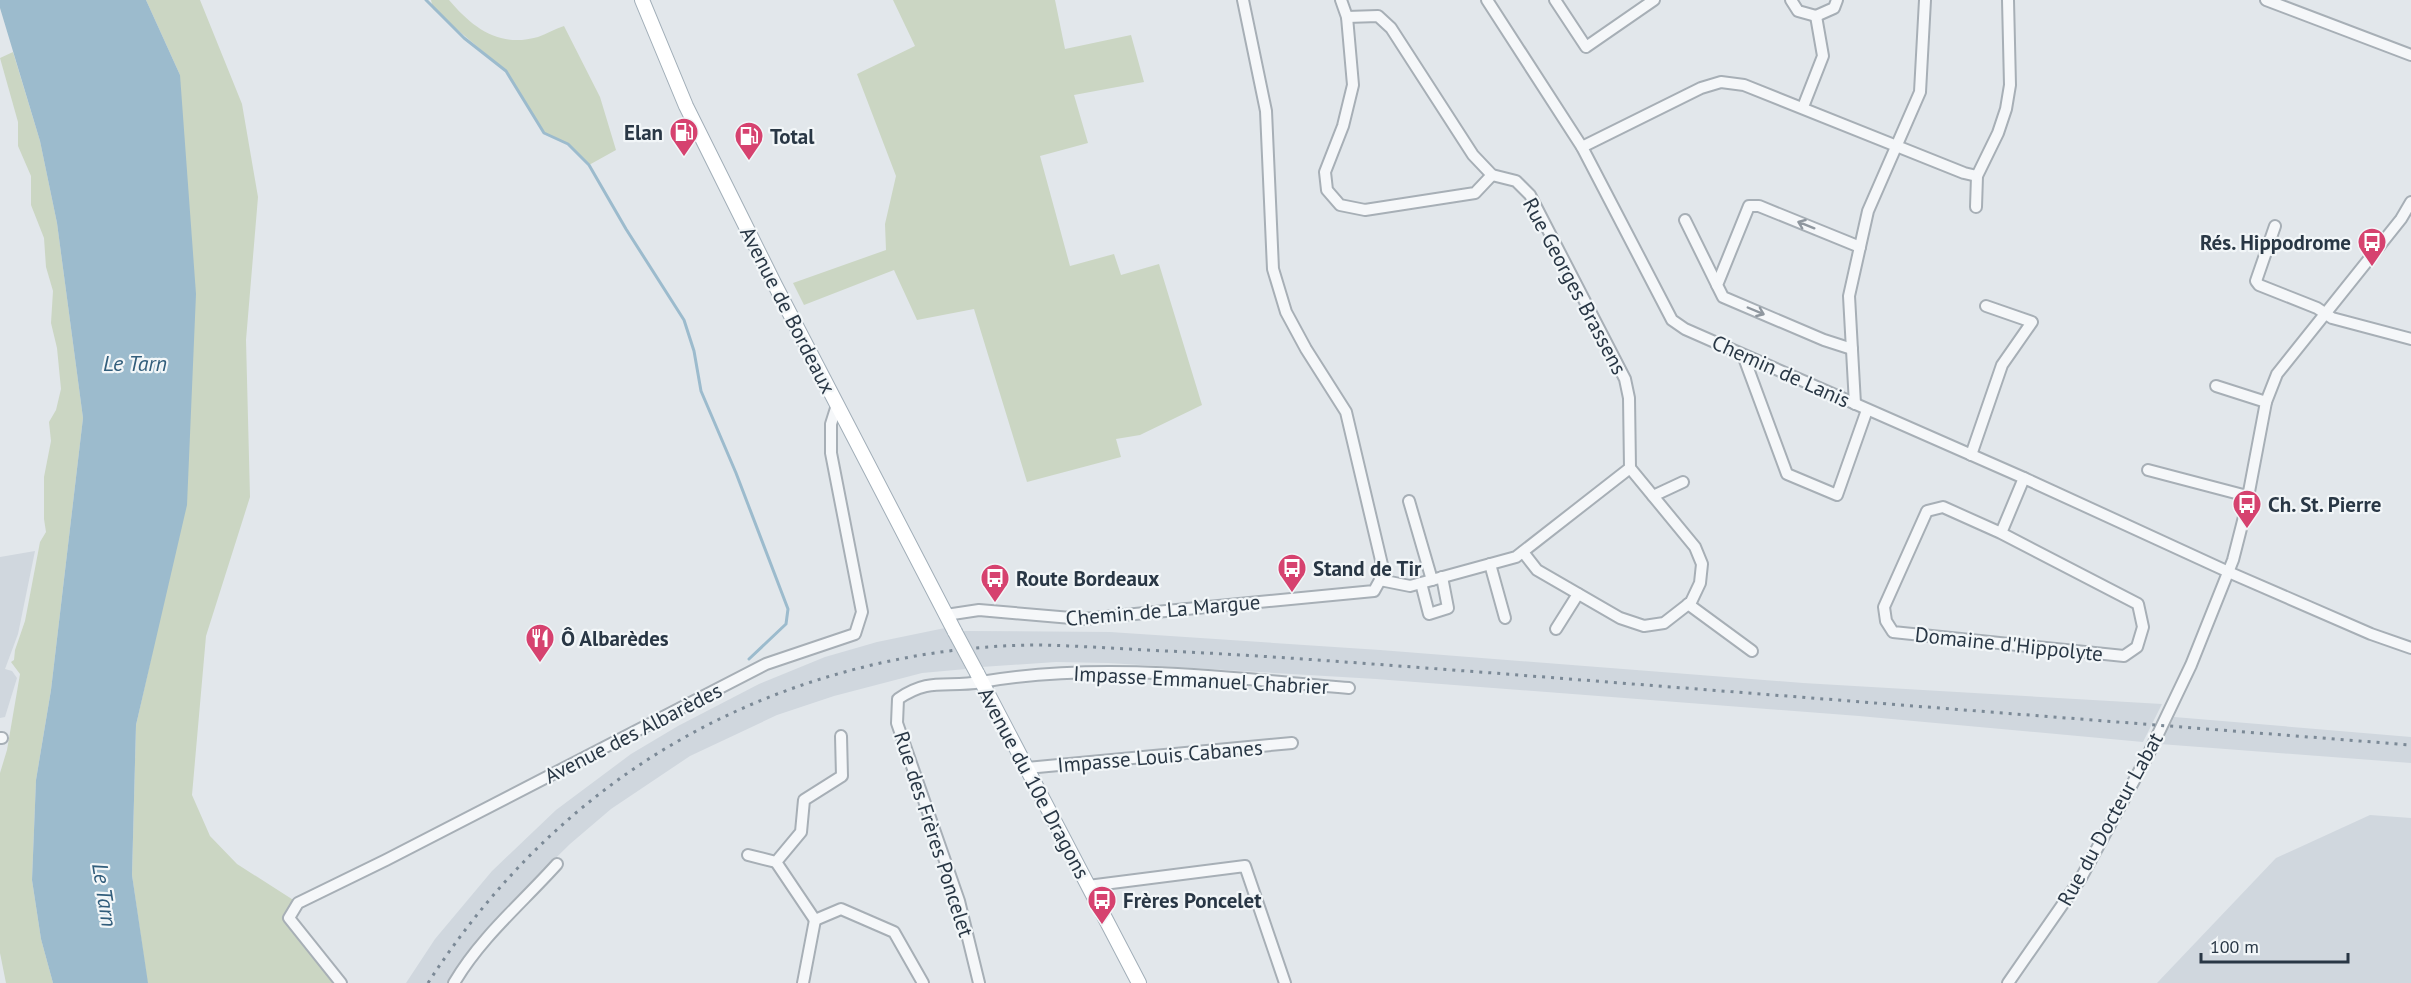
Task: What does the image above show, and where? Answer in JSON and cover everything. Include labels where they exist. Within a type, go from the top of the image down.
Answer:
[{"type":"main road","name":"Avenue de Bordeaux","points":[[642,0],[683,101],[946,615]]},
{"type":"main road","name":"Avenue du 10e Dragons","points":[[946,615],[1139,983]]},
{"type":"street","points":[[1243,0],[1266,111],[1273,268],[1286,312],[1305,349],[1346,412],[1384,573],[1380,580],[1410,586],[1516,557],[1522,552],[1630,468],[1695,548],[1702,564],[1700,584],[1688,604],[1664,623],[1644,626],[1620,618],[1538,570],[1522,552]]},
{"type":"street","points":[[1341,0],[1347,17],[1353,85],[1343,126],[1325,172],[1327,190],[1340,205],[1365,210],[1475,193],[1492,176],[1473,155],[1435,91],[1391,28],[1378,16],[1347,17]]},
{"type":"street","name":"Chemin de Lanis","points":[[1486,0],[1582,147],[1672,320],[1685,329],[2024,478],[2229,572],[2411,648]]},
{"type":"street","points":[[1555,0],[1586,47],[1654,0]]},
{"type":"street","points":[[1791,0],[1797,11],[1816,16],[1834,8],[1837,0]]},
{"type":"street","points":[[1855,404],[1849,296],[1868,211],[1920,92],[1924,0]]},
{"type":"street","points":[[1976,207],[1977,176],[1998,133],[2006,109],[2010,78],[2008,0]]},
{"type":"street","points":[[2266,0],[2411,54]]},
{"type":"street","points":[[1803,107],[1823,56],[1816,16]]},
{"type":"street","points":[[1582,147],[1701,88],[1721,82],[1744,85],[1964,173],[1977,176]]},
{"type":"street","name":"Rue Georges Brassens","points":[[1492,176],[1516,181],[1530,195],[1625,379],[1629,398],[1630,468]]},
{"type":"street","name":"Rue du Docteur Labat","points":[[2007,983],[2081,878],[2148,755],[2196,654],[2229,572],[2247,496],[2265,402],[2277,374],[2401,219],[2411,202]]},
{"type":"street","points":[[1717,285],[1749,206],[1759,206],[1860,247]]},
{"type":"street","points":[[1685,220],[1723,297],[1824,340],[1852,349]]},
{"type":"street","points":[[2275,225],[2256,281],[2259,285],[2332,318],[2411,339]]},
{"type":"street","points":[[1971,455],[2002,365],[2032,322],[1986,306]]},
{"type":"street","points":[[1743,355],[1787,474],[1837,495],[1867,410]]},
{"type":"street","points":[[2216,386],[2265,402]]},
{"type":"street","name":"Avenue des Albarèdes","points":[[341,983],[289,918],[298,903],[766,664],[855,634],[862,612],[831,453],[831,424],[837,405]]},
{"type":"street","points":[[2148,470],[2247,496]]},
{"type":"street","points":[[2001,532],[2024,478]]},
{"type":"street","points":[[1653,496],[1683,482]]},
{"type":"street","points":[[1409,501],[1432,580]]},
{"type":"street","name":"Domaine d'Hippolyte","points":[[1943,507],[2001,532],[2138,604],[2143,627],[2137,647],[2124,656],[1893,632],[1886,621],[1884,608],[1927,511],[1943,507]]},
{"type":"street","points":[[1490,564],[1505,618]]},
{"type":"street","name":"Chemin de La Margue","points":[[946,615],[979,610],[1058,618],[1111,617],[1374,591],[1380,580]]},
{"type":"street","points":[[1556,629],[1578,594]]},
{"type":"street","points":[[1688,604],[1752,651]]},
{"type":"street","name":"Impasse Emmanuel Chabrier","points":[[979,678],[1091,670],[1348,688]]},
{"type":"street","name":"Rue des Frères Poncelet","points":[[979,678],[913,688],[898,699],[897,723],[959,901],[979,983]]},
{"type":"street","points":[[776,862],[801,832],[804,800],[842,776],[841,736]]},
{"type":"street","name":"Impasse Louis Cabanes","points":[[1027,768],[1292,743]]},
{"type":"street","points":[[748,855],[776,862],[815,920],[803,983]]},
{"type":"street","points":[[454,983],[465,964],[512,909],[534,891],[557,864]]},
{"type":"street","points":[[1088,886],[1245,866],[1285,983]]},
{"type":"street","points":[[815,920],[842,909],[894,932],[923,983]]},
{"type":"shaded area","points":[[35,551],[18,634],[5,669],[12,671],[17,678],[5,717],[0,718],[0,557]]},
{"type":"shaded area","points":[[945,628],[966,669],[922,673],[834,696],[777,715],[690,756],[611,809],[570,844],[507,906],[448,983],[406,983],[435,939],[492,871],[556,810],[631,754],[678,726],[759,684],[825,657],[877,642]]},
{"type":"shaded area","points":[[963,631],[1110,632],[1380,650],[1803,683],[2162,704],[2143,742],[1859,716],[1376,679],[1108,663],[1056,662],[981,667]]},
{"type":"shaded area","points":[[2174,717],[2411,737],[2411,763],[2160,744]]},
{"type":"shaded area","points":[[2370,815],[2411,818],[2411,983],[2157,983],[2276,858]]},
{"type":"green space","points":[[146,0],[200,0],[242,104],[258,197],[246,340],[250,497],[206,636],[192,795],[210,836],[237,864],[298,903],[289,918],[341,983],[148,983],[147,980],[132,875],[136,725],[152,654],[180,75]]},
{"type":"green space","points":[[431,0],[449,0],[477,27],[499,38],[524,40],[564,26],[600,97],[616,150],[589,165],[568,144],[544,133],[506,71],[433,9]]},
{"type":"green space","points":[[893,0],[1055,0],[1065,49],[1131,35],[1144,82],[1074,95],[1088,143],[1040,156],[1070,266],[1114,254],[1121,275],[1159,264],[1202,405],[1140,435],[1116,439],[1121,457],[1027,482],[974,309],[917,320],[894,270],[804,305],[793,283],[886,250],[885,224],[896,176],[857,74],[915,46]]},
{"type":"green space","points":[[13,52],[40,141],[57,223],[83,418],[51,690],[36,780],[32,880],[41,939],[53,983],[6,983],[0,953],[0,773],[7,750],[20,674],[11,662],[14,660],[25,621],[40,542],[46,532],[44,477],[51,441],[49,422],[56,410],[61,389],[57,348],[51,323],[53,291],[46,267],[44,238],[31,205],[31,176],[18,146],[18,122],[0,58]]},
{"type":"water","name":"Le Tarn","points":[[0,0],[146,0],[180,75],[196,294],[187,505],[136,725],[132,875],[148,983],[53,983],[41,939],[32,880],[36,780],[51,690],[83,418],[57,223],[40,141],[0,8]]},
{"type":"waterway","points":[[426,0],[464,38],[506,71],[544,133],[568,144],[589,165],[626,229],[684,320],[694,351],[701,391],[736,473],[788,609],[786,624],[749,659]]},
{"type":"railway","points":[[428,983],[467,928],[509,877],[555,831],[605,789],[659,753],[716,721],[777,694],[865,667],[914,656],[964,649],[1040,645],[1289,658],[2411,745]]},
{"type":"place","name":"Elan","points":[[684,158]]},
{"type":"place","name":"Total","points":[[749,162]]},
{"type":"place","name":"Rés. Hippodrome","points":[[2372,268]]},
{"type":"place","name":"Ch. St. Pierre","points":[[2247,530]]},
{"type":"place","name":"Stand de Tir","points":[[1292,594]]},
{"type":"place","name":"Route Bordeaux","points":[[995,604]]},
{"type":"place","name":"Ô Albarèdes","points":[[540,664]]},
{"type":"place","name":"Frères Poncelet","points":[[1102,926]]}]
